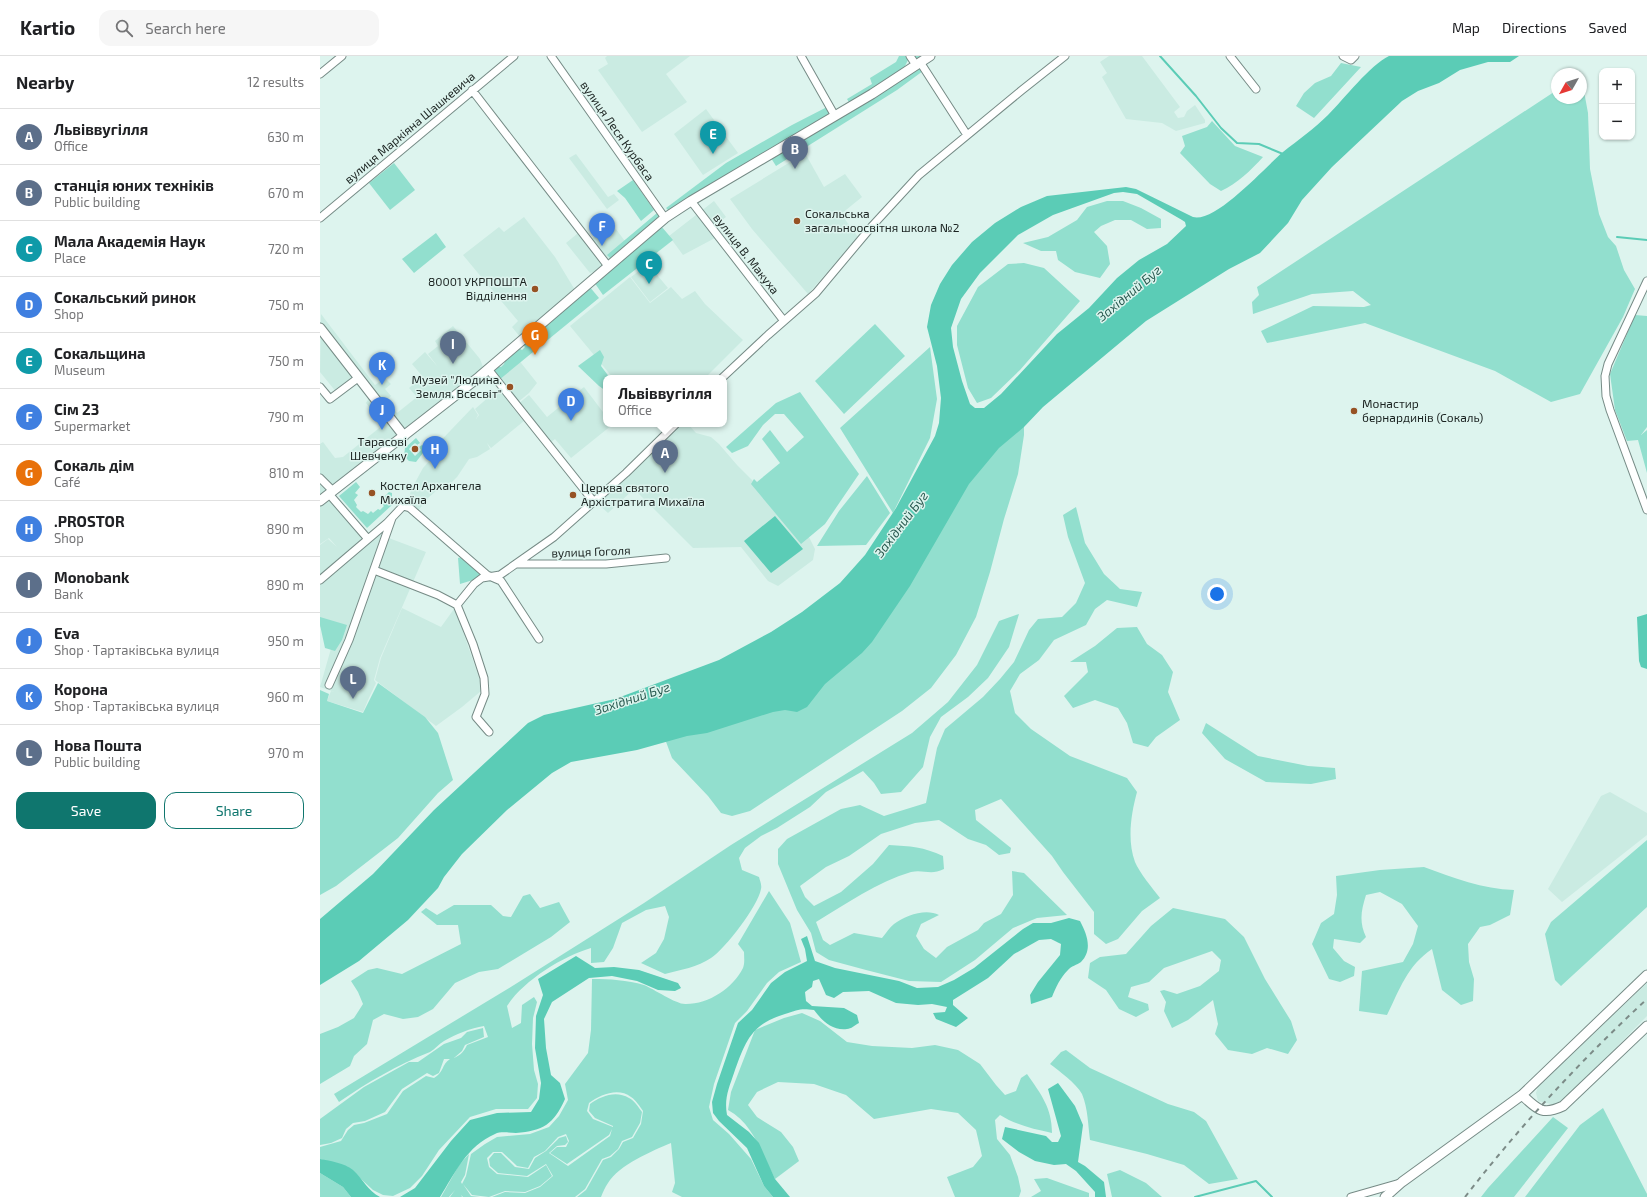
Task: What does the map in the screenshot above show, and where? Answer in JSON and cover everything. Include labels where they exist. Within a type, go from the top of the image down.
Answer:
[{"type":"street","points":[[320,74],[342,56]]},
{"type":"street","name":"вулиця Маркіяна Шашкевича","points":[[320,218],[514,56]]},
{"type":"street","name":"вулиця Леся Курбаса","points":[[551,56],[665,218]]},
{"type":"street","points":[[802,56],[835,116]]},
{"type":"street","points":[[910,56],[918,64],[966,135]]},
{"type":"street","points":[[320,501],[488,370],[665,218],[691,201],[835,116],[930,56]]},
{"type":"street","points":[[725,375],[816,293],[919,175],[966,135],[1065,56]]},
{"type":"street","points":[[1230,56],[1256,89]]},
{"type":"street","points":[[1342,56],[1351,60],[1355,56]]},
{"type":"street","points":[[472,90],[608,266]]},
{"type":"street","name":"вулиця В. Макуха","points":[[691,201],[784,321]]},
{"type":"street","points":[[1647,281],[1614,348],[1605,376],[1606,396],[1610,410],[1647,510]]},
{"type":"street","points":[[320,328],[404,436]]},
{"type":"street","points":[[488,370],[594,502]]},
{"type":"street","points":[[320,387],[330,399],[358,378]]},
{"type":"street","points":[[491,578],[500,575],[517,564],[554,537],[626,473],[673,427]]},
{"type":"street","points":[[320,478],[368,539]]},
{"type":"street","points":[[320,580],[392,518],[403,506],[410,508],[491,578]]},
{"type":"street","points":[[329,684],[349,640],[392,518]]},
{"type":"street","name":"вулиця Гоголя","points":[[517,564],[606,564],[666,558]]},
{"type":"street","points":[[374,570],[438,595],[457,605],[473,644],[484,678],[485,694],[476,717],[489,732]]},
{"type":"street","points":[[457,605],[474,584],[482,578],[491,578],[501,581],[539,640]]},
{"type":"street","points":[[1385,1197],[1402,1182],[1522,1095],[1647,974]]},
{"type":"street","points":[[1522,1095],[1538,1110],[1555,1110],[1563,1106],[1647,1026]]},
{"type":"street","points":[[1351,1197],[1402,1182]]},
{"type":"shaded area","points":[[607,56],[690,56],[666,74],[687,102],[642,132],[598,70],[608,64],[605,58]]},
{"type":"shaded area","points":[[899,56],[925,56],[918,61],[913,58],[908,60],[903,70],[850,104],[847,99],[872,84],[870,78],[896,62]]},
{"type":"shaded area","points":[[1109,56],[1142,56],[1180,107],[1174,112],[1178,118],[1184,117],[1187,111],[1195,105],[1205,120],[1205,123],[1176,131],[1162,123],[1126,119],[1102,77],[1107,73],[1100,62]]},
{"type":"shaded area","points":[[1341,63],[1361,67],[1314,118],[1296,106],[1304,93],[1315,83],[1331,76]]},
{"type":"shaded area","points":[[920,68],[923,71],[897,90],[776,166],[771,158]]},
{"type":"shaded area","points":[[1551,94],[1551,104],[1586,104],[1590,169],[1599,214],[1608,237],[1616,246],[1624,270],[1635,289],[1623,317],[1580,394],[1551,402],[1495,371],[1365,323],[1267,343],[1261,331],[1313,306],[1364,307],[1371,305],[1353,291],[1312,294],[1253,314],[1252,302],[1259,295],[1257,287]]},
{"type":"shaded area","points":[[827,107],[831,114],[670,212],[666,208],[726,163],[792,125]]},
{"type":"shaded area","points":[[706,109],[738,153],[703,175],[674,134]]},
{"type":"shaded area","points":[[1212,121],[1235,146],[1263,157],[1238,181],[1221,191],[1210,184],[1180,153],[1185,146],[1182,136],[1207,127]]},
{"type":"shaded area","name":"Сокальська загальноосвітня школа №2","points":[[805,153],[824,187],[845,174],[862,197],[841,214],[858,237],[808,294],[752,229],[730,199]]},
{"type":"shaded area","points":[[576,154],[608,197],[614,194],[619,200],[607,209],[569,158]]},
{"type":"shaded area","points":[[394,163],[415,190],[390,210],[369,183]]},
{"type":"shaded area","points":[[633,180],[654,210],[641,221],[625,198],[617,191]]},
{"type":"shaded area","points":[[714,201],[726,217],[709,230],[715,238],[683,255],[669,236]]},
{"type":"shaded area","points":[[1107,201],[1123,201],[1141,208],[1161,219],[1161,228],[1147,229],[1131,220],[1115,220],[1101,226],[1094,232],[1107,246],[1110,264],[1100,278],[1075,272],[1058,260],[1056,251],[1041,251],[1023,243],[1048,237],[1077,220],[1087,207]]},
{"type":"shaded area","points":[[657,213],[660,218],[611,259],[607,255]]},
{"type":"shaded area","points":[[524,217],[555,257],[575,290],[520,337],[512,327],[518,321],[463,255],[499,227],[504,232]]},
{"type":"shaded area","points":[[661,226],[673,240],[603,295],[594,282]]},
{"type":"shaded area","points":[[583,229],[590,240],[597,235],[601,240],[616,229],[627,244],[598,270],[590,273],[566,243]]},
{"type":"shaded area","points":[[436,233],[446,247],[414,273],[402,259]]},
{"type":"shaded area","points":[[1024,263],[1044,268],[1080,301],[1020,370],[991,398],[977,403],[968,388],[957,345],[957,326],[978,287],[1008,264]]},
{"type":"shaded area","points":[[648,264],[668,288],[650,302],[631,277]]},
{"type":"shaded area","points":[[630,277],[650,303],[671,287],[682,299],[695,291],[705,304],[743,340],[708,375],[611,375],[570,326]]},
{"type":"shaded area","points":[[589,286],[599,298],[499,380],[493,370],[497,366],[501,367],[505,361],[519,348],[522,350],[525,347],[523,344]]},
{"type":"shaded area","points":[[321,314],[375,385],[385,378],[391,384],[385,389],[391,396],[386,401],[397,413],[417,397],[409,388],[422,377],[434,390],[412,364],[425,352],[438,367],[428,354],[438,346],[435,341],[453,326],[480,359],[489,376],[378,462],[374,457],[320,503],[320,474],[325,478],[320,473],[320,444],[323,442],[335,458],[343,457],[383,425],[366,403],[369,398],[357,384],[350,381],[337,393],[320,372]]},
{"type":"shaded area","points":[[1635,315],[1647,316],[1647,427],[1641,435],[1647,430],[1647,473],[1638,440],[1627,441],[1615,410],[1610,374]]},
{"type":"shaded area","points":[[875,324],[905,356],[844,414],[815,381]]},
{"type":"shaded area","points":[[930,347],[937,399],[930,438],[893,513],[840,428]]},
{"type":"shaded area","points":[[600,350],[604,357],[601,366],[608,375],[603,375],[603,389],[599,386],[578,366]]},
{"type":"shaded area","points":[[518,359],[537,383],[529,393],[512,407],[524,421],[491,448],[487,443],[490,449],[477,457],[469,459],[457,477],[452,482],[444,484],[428,498],[418,511],[408,503],[411,490],[423,468],[431,459],[428,454],[473,407],[478,415],[476,419],[479,415],[475,409],[499,388],[493,380]]},
{"type":"shaded area","points":[[584,387],[603,412],[603,427],[610,427],[571,458],[555,439],[550,443],[518,404],[529,395],[547,417]]},
{"type":"shaded area","points":[[800,392],[859,474],[825,524],[801,544],[751,484],[754,479],[757,482],[780,463],[762,439],[770,430],[787,452],[804,437],[784,414],[775,414],[763,425],[748,446],[732,453],[726,447],[776,403]]},
{"type":"shaded area","points":[[1024,417],[1024,435],[1018,474],[976,617],[956,655],[931,688],[902,711],[750,811],[732,816],[721,813],[708,796],[672,758],[665,739],[968,475]]},
{"type":"shaded area","points":[[680,427],[691,427],[696,433],[711,437],[719,444],[737,465],[809,537],[815,549],[813,560],[778,586],[768,581],[741,547],[693,548],[634,489],[608,513],[597,503]]},
{"type":"shaded area","points":[[416,438],[420,443],[417,445],[415,443],[409,449],[415,456],[421,450],[419,447],[422,445],[426,449],[416,462],[409,461],[404,456],[405,448]]},
{"type":"shaded area","points":[[867,476],[890,513],[866,545],[817,546],[839,511]]},
{"type":"shaded area","points":[[356,482],[360,487],[355,493],[358,495],[354,500],[357,505],[356,507],[361,512],[363,511],[368,514],[371,511],[373,513],[378,509],[380,510],[384,506],[382,504],[384,501],[382,499],[389,492],[392,493],[392,505],[367,528],[339,496]]},
{"type":"shaded area","points":[[329,499],[363,538],[344,555],[349,561],[378,534],[426,552],[380,658],[374,680],[376,683],[363,712],[327,701],[331,691],[335,692],[320,687],[336,631],[320,627],[320,545],[328,539],[337,547],[329,538],[320,544],[320,504]]},
{"type":"shaded area","points":[[1076,507],[1085,543],[1104,574],[1120,589],[1142,592],[1137,607],[1107,600],[1095,609],[1086,625],[1054,640],[1039,660],[1020,674],[1010,691],[1015,713],[1031,729],[1070,756],[1127,778],[1137,792],[1131,827],[1131,845],[1135,862],[1146,880],[1160,898],[1142,911],[1118,939],[1106,944],[1094,934],[1094,912],[1052,856],[1001,799],[975,810],[976,820],[1011,848],[1010,853],[999,855],[986,845],[968,839],[939,820],[915,823],[881,834],[849,856],[826,867],[800,886],[805,897],[814,906],[841,892],[873,864],[889,845],[917,848],[943,856],[944,869],[935,872],[916,871],[898,876],[862,894],[816,922],[823,940],[830,945],[854,933],[882,938],[892,925],[904,918],[922,912],[928,912],[939,915],[921,924],[916,936],[924,949],[936,958],[947,947],[978,930],[984,923],[1001,914],[1013,895],[1012,871],[1024,873],[1067,915],[1037,918],[1013,928],[975,960],[941,982],[909,981],[829,960],[816,952],[811,933],[797,910],[778,864],[778,849],[787,839],[841,809],[860,805],[884,816],[926,803],[937,748],[945,729],[983,697],[1000,679],[1014,662],[1029,630],[1038,619],[1062,617],[1076,603],[1085,583],[1068,537],[1063,515]]},
{"type":"shaded area","points":[[462,557],[481,575],[473,580],[460,584],[458,558]]},
{"type":"shaded area","points":[[402,608],[441,627],[454,609],[456,611],[480,681],[481,691],[436,726],[375,680],[381,658]]},
{"type":"shaded area","points":[[1019,614],[1009,647],[988,678],[968,697],[941,717],[930,737],[923,767],[901,792],[881,794],[874,783],[863,771],[826,792],[810,807],[777,828],[761,836],[745,848],[739,858],[742,870],[759,877],[761,889],[759,896],[748,916],[732,937],[711,958],[695,966],[665,974],[641,963],[656,953],[664,939],[669,917],[665,906],[646,910],[622,923],[613,948],[604,962],[591,963],[591,948],[580,952],[556,963],[544,971],[514,997],[507,1006],[512,1028],[521,1023],[522,1005],[534,997],[537,1002],[533,1018],[532,1044],[534,1070],[538,1084],[537,1098],[528,1109],[496,1109],[470,1117],[439,1150],[422,1176],[410,1188],[393,1196],[383,1195],[373,1190],[348,1167],[320,1159],[320,1147],[341,1141],[348,1130],[354,1125],[364,1123],[387,1114],[403,1091],[426,1076],[434,1078],[440,1073],[447,1061],[450,1059],[444,1059],[439,1073],[433,1076],[427,1073],[402,1089],[385,1112],[365,1121],[353,1123],[346,1129],[342,1138],[331,1143],[320,1145],[320,1119],[364,1087],[409,1062],[418,1062],[444,1044],[461,1038],[467,1032],[483,1028],[484,1037],[465,1045],[462,1051],[454,1058],[456,1057],[462,1053],[467,1045],[488,1037],[484,1026],[449,1038],[430,1052],[383,1074],[339,1102],[334,1094],[514,985],[644,903],[731,845],[912,733],[948,702],[977,665],[999,621]]},
{"type":"shaded area","points":[[320,617],[347,625],[342,640],[335,651],[325,648],[320,625]]},
{"type":"shaded area","points":[[1137,627],[1147,644],[1162,655],[1173,672],[1168,692],[1180,720],[1156,737],[1148,747],[1133,743],[1127,723],[1118,708],[1095,700],[1073,708],[1064,696],[1088,672],[1086,662],[1070,662],[1095,646],[1117,628]]},
{"type":"shaded area","points":[[378,683],[425,717],[438,733],[453,780],[438,793],[398,838],[336,886],[320,895],[320,690],[329,694],[327,701],[363,713]]},
{"type":"shaded area","points":[[1206,723],[1258,756],[1308,766],[1335,768],[1336,779],[1311,784],[1266,782],[1225,759],[1202,733]]},
{"type":"shaded area","points":[[1610,792],[1647,813],[1647,835],[1562,902],[1548,889],[1601,796]]},
{"type":"shaded area","points":[[1647,840],[1647,907],[1561,986],[1555,980],[1545,934],[1551,922]]},
{"type":"shaded area","points":[[1424,867],[1457,879],[1491,888],[1514,890],[1510,915],[1490,925],[1480,927],[1468,944],[1469,962],[1474,979],[1473,1001],[1461,1005],[1442,990],[1432,949],[1410,970],[1387,1015],[1359,1011],[1362,971],[1403,962],[1413,944],[1418,926],[1402,904],[1380,892],[1366,895],[1363,906],[1362,926],[1366,937],[1360,943],[1334,939],[1333,948],[1344,961],[1355,967],[1354,976],[1340,982],[1329,979],[1312,944],[1321,923],[1334,914],[1337,895],[1336,876],[1380,870]]},
{"type":"shaded area","points":[[769,891],[790,923],[801,962],[779,972],[767,983],[747,1011],[735,1023],[714,1084],[709,1107],[713,1120],[729,1134],[751,1159],[764,1186],[773,1197],[682,1197],[672,1192],[675,1183],[671,1143],[636,1159],[620,1170],[608,1183],[601,1197],[577,1197],[586,1190],[603,1160],[611,1157],[619,1149],[623,1142],[633,1138],[641,1124],[643,1111],[633,1098],[626,1094],[615,1092],[598,1097],[589,1103],[587,1111],[593,1119],[613,1127],[595,1118],[589,1111],[590,1104],[604,1096],[619,1094],[631,1099],[638,1106],[642,1112],[640,1123],[632,1137],[622,1141],[618,1149],[610,1156],[602,1159],[585,1189],[575,1197],[492,1197],[505,1192],[525,1193],[540,1187],[553,1176],[546,1164],[527,1176],[498,1173],[490,1166],[489,1159],[494,1153],[501,1153],[515,1167],[529,1169],[535,1158],[546,1151],[559,1138],[566,1136],[568,1142],[565,1145],[557,1146],[549,1153],[568,1166],[610,1136],[612,1129],[609,1135],[567,1164],[550,1153],[557,1147],[566,1147],[569,1141],[566,1134],[558,1137],[545,1151],[534,1157],[528,1168],[517,1166],[502,1152],[493,1152],[487,1158],[489,1167],[497,1174],[528,1177],[546,1165],[552,1176],[540,1186],[525,1192],[505,1191],[489,1197],[472,1195],[463,1184],[471,1196],[480,1197],[463,1197],[461,1195],[462,1197],[450,1197],[455,1190],[449,1197],[441,1197],[459,1165],[469,1154],[465,1175],[461,1182],[462,1184],[466,1176],[471,1154],[485,1144],[497,1137],[530,1134],[549,1127],[559,1116],[568,1100],[565,1084],[588,1053],[591,1030],[592,979],[618,980],[644,985],[682,1004],[695,1003],[712,998],[727,988],[739,975],[743,968],[744,952],[738,944]]},
{"type":"shaded area","points":[[530,894],[540,908],[559,902],[570,922],[551,937],[498,969],[479,972],[455,983],[433,1009],[418,1017],[403,1019],[384,1014],[373,1020],[367,1044],[354,1056],[350,1066],[320,1084],[320,1034],[338,1027],[354,1018],[363,1004],[351,981],[368,970],[377,968],[402,974],[461,944],[458,925],[437,925],[421,912],[426,908],[437,915],[454,905],[491,905],[503,916],[511,917],[523,896]]},
{"type":"shaded area","points":[[1173,908],[1225,919],[1244,937],[1265,979],[1291,1021],[1297,1040],[1288,1054],[1267,1048],[1252,1054],[1228,1050],[1215,1034],[1218,1024],[1213,1000],[1188,1020],[1172,1028],[1164,1011],[1166,1002],[1160,991],[1164,990],[1177,994],[1200,986],[1219,971],[1221,960],[1212,951],[1164,968],[1149,982],[1131,987],[1128,997],[1148,1004],[1149,1010],[1136,1017],[1119,1009],[1106,990],[1088,978],[1090,963],[1100,957],[1126,954],[1151,926]]},
{"type":"shaded area","points":[[1647,983],[1647,1016],[1571,1093],[1556,1105],[1538,1101],[1536,1093],[1538,1087]]},
{"type":"shaded area","points":[[802,1013],[820,1021],[847,1042],[872,1046],[912,1048],[935,1045],[958,1050],[980,1064],[1005,1095],[1016,1091],[1021,1078],[1027,1074],[1041,1095],[1048,1109],[1052,1124],[1052,1133],[1018,1124],[1000,1115],[995,1120],[997,1139],[1010,1155],[1018,1177],[1021,1191],[1019,1197],[955,1197],[947,1177],[973,1167],[982,1156],[976,1130],[958,1113],[931,1109],[874,1119],[846,1095],[814,1084],[778,1082],[757,1092],[748,1105],[757,1117],[781,1132],[793,1147],[799,1161],[775,1179],[751,1132],[737,1116],[728,1110],[731,1092],[755,1030],[784,1018]]},
{"type":"shaded area","points":[[1066,1050],[1090,1068],[1168,1104],[1194,1112],[1206,1121],[1238,1179],[1209,1184],[1184,1165],[1090,1140],[1087,1111],[1082,1094],[1072,1082],[1050,1064],[1061,1052]]},
{"type":"shaded area","points":[[1603,1108],[1647,1194],[1647,1197],[1525,1197],[1580,1125]]},
{"type":"shaded area","points":[[1553,1117],[1568,1128],[1514,1197],[1481,1197],[1488,1188]]},
{"type":"shaded area","points":[[1120,1170],[1146,1183],[1162,1197],[1112,1197],[1107,1174]]},
{"type":"shaded area","points":[[320,1173],[343,1187],[351,1197],[320,1197]]},
{"type":"shaded area","points":[[1047,1178],[1089,1193],[1089,1197],[1031,1197],[1041,1191],[1034,1179]]},
{"type":"water","name":"Західний Буг","points":[[1389,56],[1519,56],[1510,62],[1488,62],[1460,70],[1439,83],[1418,91],[1402,101],[1332,167],[1302,200],[1288,223],[1260,253],[1229,269],[1146,321],[1043,407],[1024,427],[999,448],[969,484],[910,586],[872,642],[862,653],[825,684],[807,707],[797,712],[785,710],[773,712],[707,733],[687,736],[637,750],[571,762],[552,773],[507,810],[462,854],[444,877],[438,888],[408,920],[359,961],[320,985],[320,919],[373,874],[434,810],[528,723],[544,715],[615,699],[719,660],[771,632],[802,612],[840,583],[865,555],[896,508],[935,436],[939,423],[941,398],[937,366],[927,327],[931,305],[940,284],[952,265],[972,242],[995,223],[1021,207],[1047,196],[1126,187],[1136,189],[1193,217],[1203,217],[1227,203],[1283,152],[1312,130],[1366,74]],"holes":[[[1123,192],[1137,194],[1182,220],[1185,222],[1186,226],[1167,244],[1139,260],[1117,278],[1089,308],[1057,334],[1001,394],[984,408],[975,408],[970,404],[962,381],[953,347],[951,328],[961,299],[980,273],[1018,235],[1053,215],[1114,193]]]},
{"type":"water","points":[[775,516],[803,549],[771,573],[744,541]]},
{"type":"water","points":[[1647,614],[1647,669],[1641,667],[1639,661],[1637,617]]},
{"type":"water","points":[[1069,918],[1080,921],[1087,937],[1087,952],[1081,962],[1071,967],[1063,976],[1052,997],[1031,1004],[1030,995],[1038,982],[1060,955],[1061,944],[1051,939],[1039,940],[1014,954],[988,978],[953,1000],[953,1005],[968,1018],[956,1027],[936,1019],[933,1013],[945,1012],[947,1007],[932,1004],[918,1005],[896,1003],[869,991],[843,992],[834,998],[826,995],[819,979],[813,981],[812,987],[805,992],[806,1001],[812,1006],[844,1008],[857,1015],[859,1023],[848,1029],[837,1028],[824,1021],[814,1010],[802,1009],[773,1018],[757,1029],[746,1043],[738,1062],[730,1084],[726,1109],[727,1115],[749,1132],[759,1143],[775,1179],[790,1197],[773,1197],[764,1186],[747,1148],[719,1121],[713,1113],[712,1102],[738,1023],[752,1010],[771,983],[785,972],[807,961],[805,949],[801,939],[807,936],[815,961],[835,968],[899,981],[917,988],[938,987],[954,980],[974,968],[1023,929],[1033,923],[1051,923]]},
{"type":"water","points":[[576,956],[595,968],[614,967],[639,970],[678,983],[681,988],[675,991],[658,990],[637,981],[612,976],[589,978],[552,1002],[544,1019],[546,1048],[551,1075],[560,1083],[565,1099],[556,1115],[546,1125],[540,1128],[525,1132],[506,1132],[495,1134],[485,1139],[469,1153],[440,1197],[400,1197],[415,1188],[451,1141],[470,1120],[497,1113],[531,1112],[539,1099],[541,1083],[535,1048],[536,1016],[543,995],[538,979]]},
{"type":"water","points":[[1058,1083],[1075,1106],[1083,1125],[1078,1162],[1104,1182],[1106,1197],[1095,1197],[1095,1192],[1076,1171],[1066,1164],[1054,1165],[1035,1161],[1019,1152],[1002,1139],[1005,1127],[1046,1136],[1052,1142],[1058,1142],[1061,1136],[1048,1089]]},
{"type":"water","points":[[320,1159],[346,1166],[353,1170],[372,1192],[380,1197],[351,1197],[343,1187],[320,1173]]},
{"type":"waterway","points":[[1160,56],[1196,96],[1221,128],[1237,143],[1259,144],[1283,154]]},
{"type":"waterway","points":[[1617,237],[1647,240]]},
{"type":"waterway","points":[[1195,1197],[1256,1181],[1272,1197]]},
{"type":"railway","points":[[1465,1197],[1529,1119],[1598,1046],[1647,999]]},
{"type":"place","name":"Сокальщина","points":[[713,154]]},
{"type":"place","name":"станція юних техніків","points":[[795,169]]},
{"type":"place","name":"Сокальська загальноосвітня школа №2","points":[[797,221]]},
{"type":"place","name":"Сім 23","points":[[602,246]]},
{"type":"place","name":"Мала Академія Наук","points":[[649,284]]},
{"type":"place","name":"80001 УКРПОШТА Відділення","points":[[535,289]]},
{"type":"place","name":"Сокаль дім","points":[[535,355]]},
{"type":"place","name":"Monobank","points":[[453,364]]},
{"type":"place","name":"Корона","points":[[382,385]]},
{"type":"place","name":"Музей \"Людина. Земля. Всесвіт\"","points":[[510,387]]},
{"type":"place","name":"Монастир бернардинів (Сокаль)","points":[[1354,411]]},
{"type":"place","name":"Сокальський ринок","points":[[571,421]]},
{"type":"place","name":"Eva","points":[[382,430]]},
{"type":"place","name":"Тарасові Шевченку","points":[[415,449]]},
{"type":"place","name":".PROSTOR","points":[[435,469]]},
{"type":"place","name":"Львіввугілля","points":[[665,473]]},
{"type":"place","name":"Костел Архангела Михаїла","points":[[372,493]]},
{"type":"place","name":"Церква святого Архістратига Михаїла","points":[[573,495]]},
{"type":"place","name":"Нова Пошта","points":[[353,699]]}]
